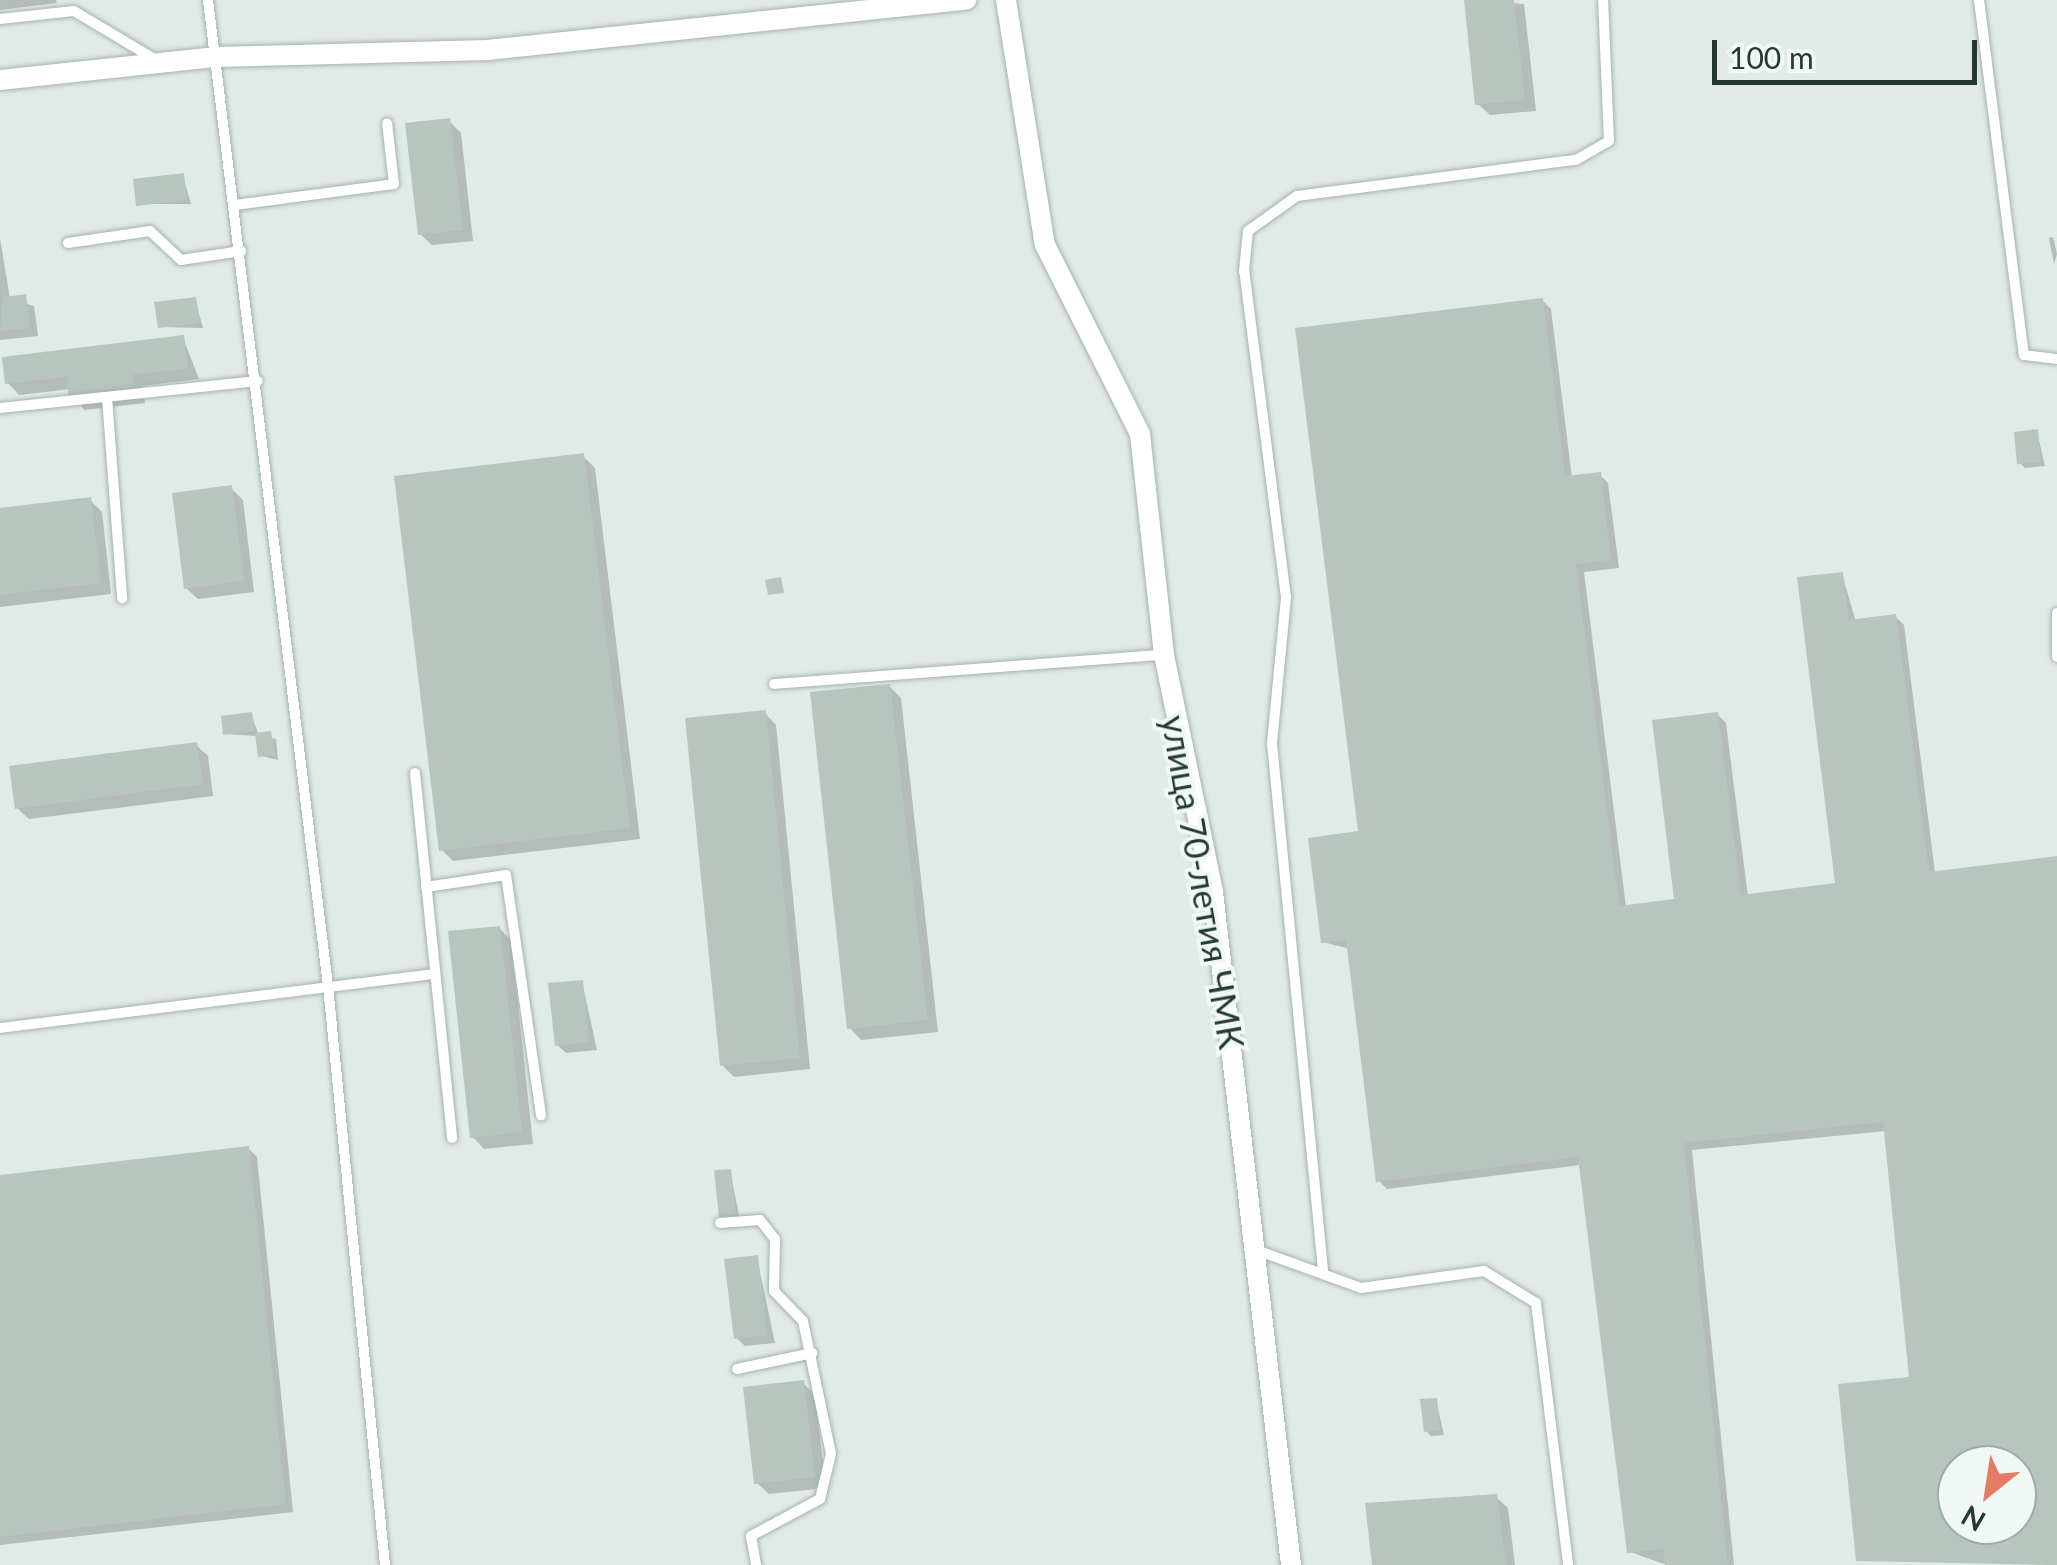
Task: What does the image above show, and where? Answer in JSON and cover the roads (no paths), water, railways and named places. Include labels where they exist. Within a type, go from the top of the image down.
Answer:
[{"type":"street","points":[[0,80],[216,57],[488,50],[966,0]]},
{"type":"street","name":"улица 70-летия ЧМК","points":[[1006,0],[1040,220],[1140,434],[1164,655],[1212,892],[1260,1251],[1291,1565]]},
{"type":"lane","points":[[208,0],[258,380],[328,986],[385,1565]]},
{"type":"lane","points":[[1322,1270],[1272,744],[1286,597],[1244,271],[1248,231],[1296,196],[1576,160],[1610,140],[1604,0]]},
{"type":"lane","points":[[1978,0],[2024,355],[2057,359]]},
{"type":"lane","points":[[0,19],[74,11],[161,63]]},
{"type":"lane","points":[[235,205],[394,184],[388,124]]},
{"type":"lane","points":[[68,243],[150,232],[182,260],[242,251]]},
{"type":"lane","points":[[0,408],[258,380]]},
{"type":"lane","points":[[107,397],[122,598]]},
{"type":"lane","points":[[2057,613],[2057,658]]},
{"type":"lane","points":[[774,684],[1164,655]]},
{"type":"lane","points":[[416,773],[452,1138]]},
{"type":"lane","points":[[426,887],[506,875],[541,1115]]},
{"type":"lane","points":[[0,1028],[434,974]]},
{"type":"lane","points":[[720,1223],[760,1220],[775,1239],[774,1291],[802,1322],[812,1353],[831,1454],[820,1499],[751,1536],[756,1565]]},
{"type":"lane","points":[[1260,1251],[1322,1270],[1361,1288],[1388,1288],[1484,1270],[1536,1303],[1568,1565]]},
{"type":"lane","points":[[737,1369],[812,1353]]}]
